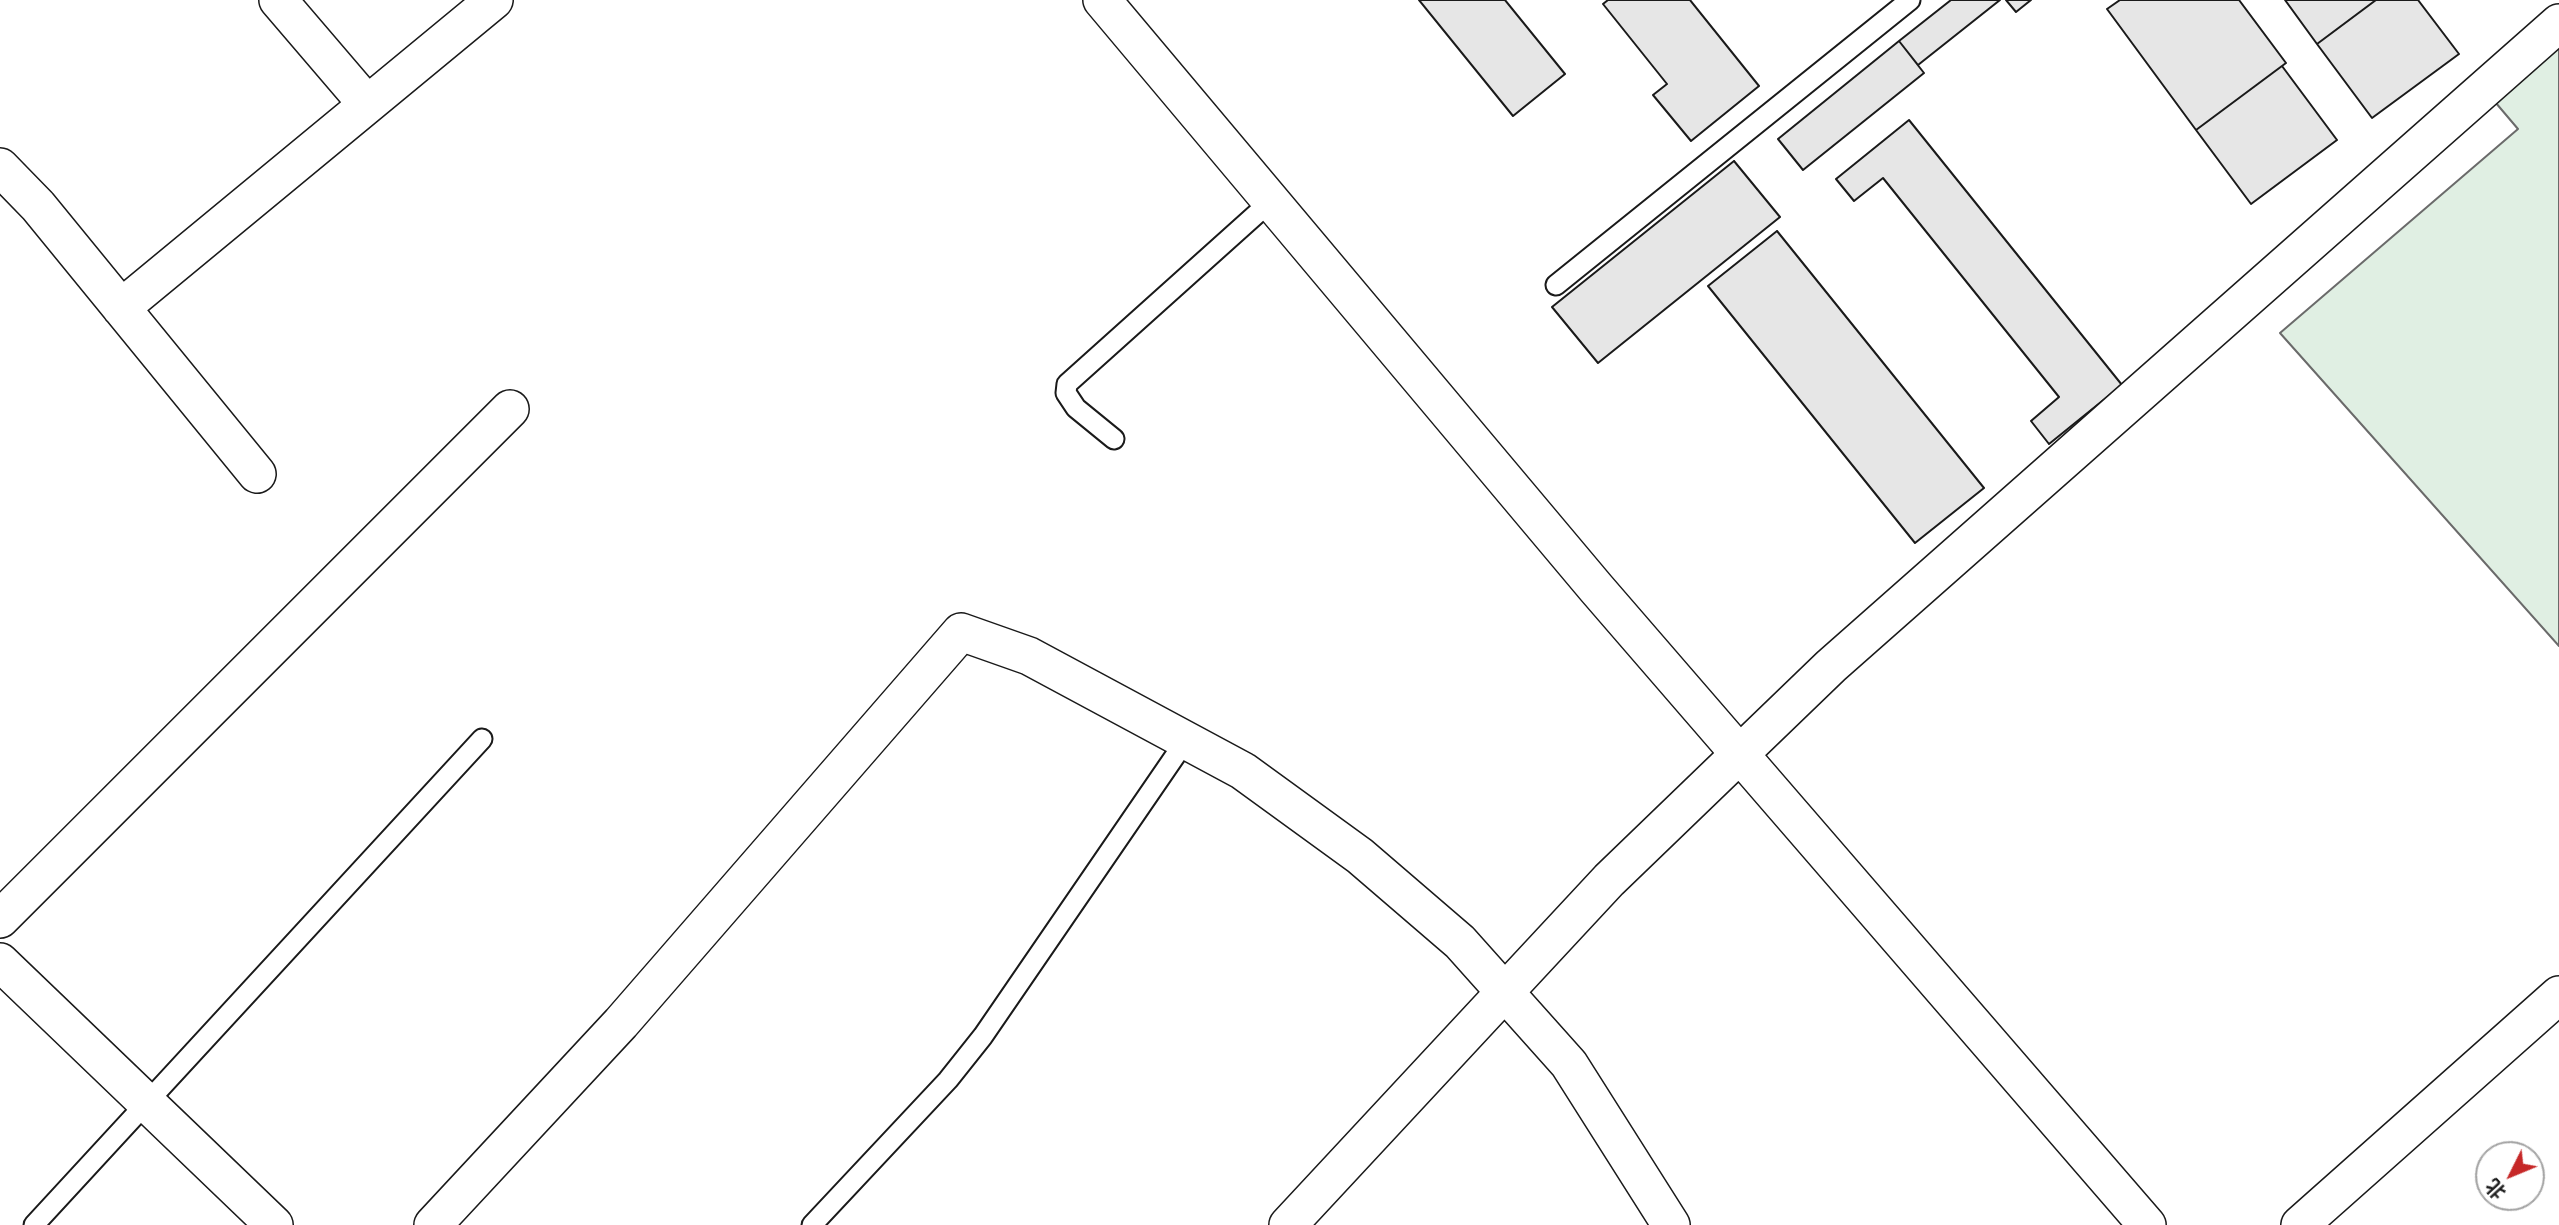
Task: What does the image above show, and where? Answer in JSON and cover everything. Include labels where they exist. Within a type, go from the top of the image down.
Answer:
[{"type":"street","points":[[278,0],[367,104]]},
{"type":"street","points":[[121,308],[494,0]]},
{"type":"street","points":[[1102,0],[1740,754],[2147,1225]]},
{"type":"street","points":[[1288,1225],[1609,880],[1831,666],[2559,23]]},
{"type":"street","points":[[0,167],[38,206],[257,474]]},
{"type":"street","points":[[0,919],[510,409]]},
{"type":"street","points":[[433,1225],[621,1023],[961,632],[1028,656],[1243,771],[1360,856],[1460,942],[1569,1064],[1671,1225]]},
{"type":"street","points":[[0,962],[274,1225]]},
{"type":"street","points":[[2300,1225],[2559,995]]},
{"type":"lane","points":[[1556,285],[1910,0]]},
{"type":"lane","points":[[1114,439],[1076,408],[1066,393],[1067,384],[1271,201]]},
{"type":"lane","points":[[34,1225],[482,739]]},
{"type":"lane","points":[[812,1225],[948,1080],[983,1036],[1186,740]]},
{"type":"green space","points":[[2559,39],[2559,646],[2280,333],[2518,129],[2490,96]]},
{"type":"building","points":[[1419,0],[1505,0],[1565,74],[1513,116]]},
{"type":"building","points":[[1608,0],[1690,0],[1759,86],[1691,141],[1653,95],[1667,84],[1603,4]]},
{"type":"building","points":[[1951,0],[2000,0],[1918,65],[1899,41]]},
{"type":"building","points":[[2006,0],[2031,0],[2016,12]]},
{"type":"building","points":[[2120,0],[2239,0],[2286,63],[2196,130],[2107,9]]},
{"type":"building","points":[[2285,0],[2376,0],[2317,44]]},
{"type":"building","points":[[2376,0],[2418,0],[2459,54],[2372,118],[2317,44]]},
{"type":"building","points":[[1899,41],[1924,73],[1803,170],[1778,139]]},
{"type":"building","points":[[2282,66],[2337,140],[2251,204],[2196,130]]},
{"type":"building","points":[[1909,120],[2122,385],[2049,444],[2031,421],[2059,397],[1883,178],[1854,201],[1836,179]]},
{"type":"building","points":[[1734,161],[1780,217],[1598,363],[1552,307]]},
{"type":"building","points":[[1777,231],[1984,488],[1915,543],[1708,286]]}]
